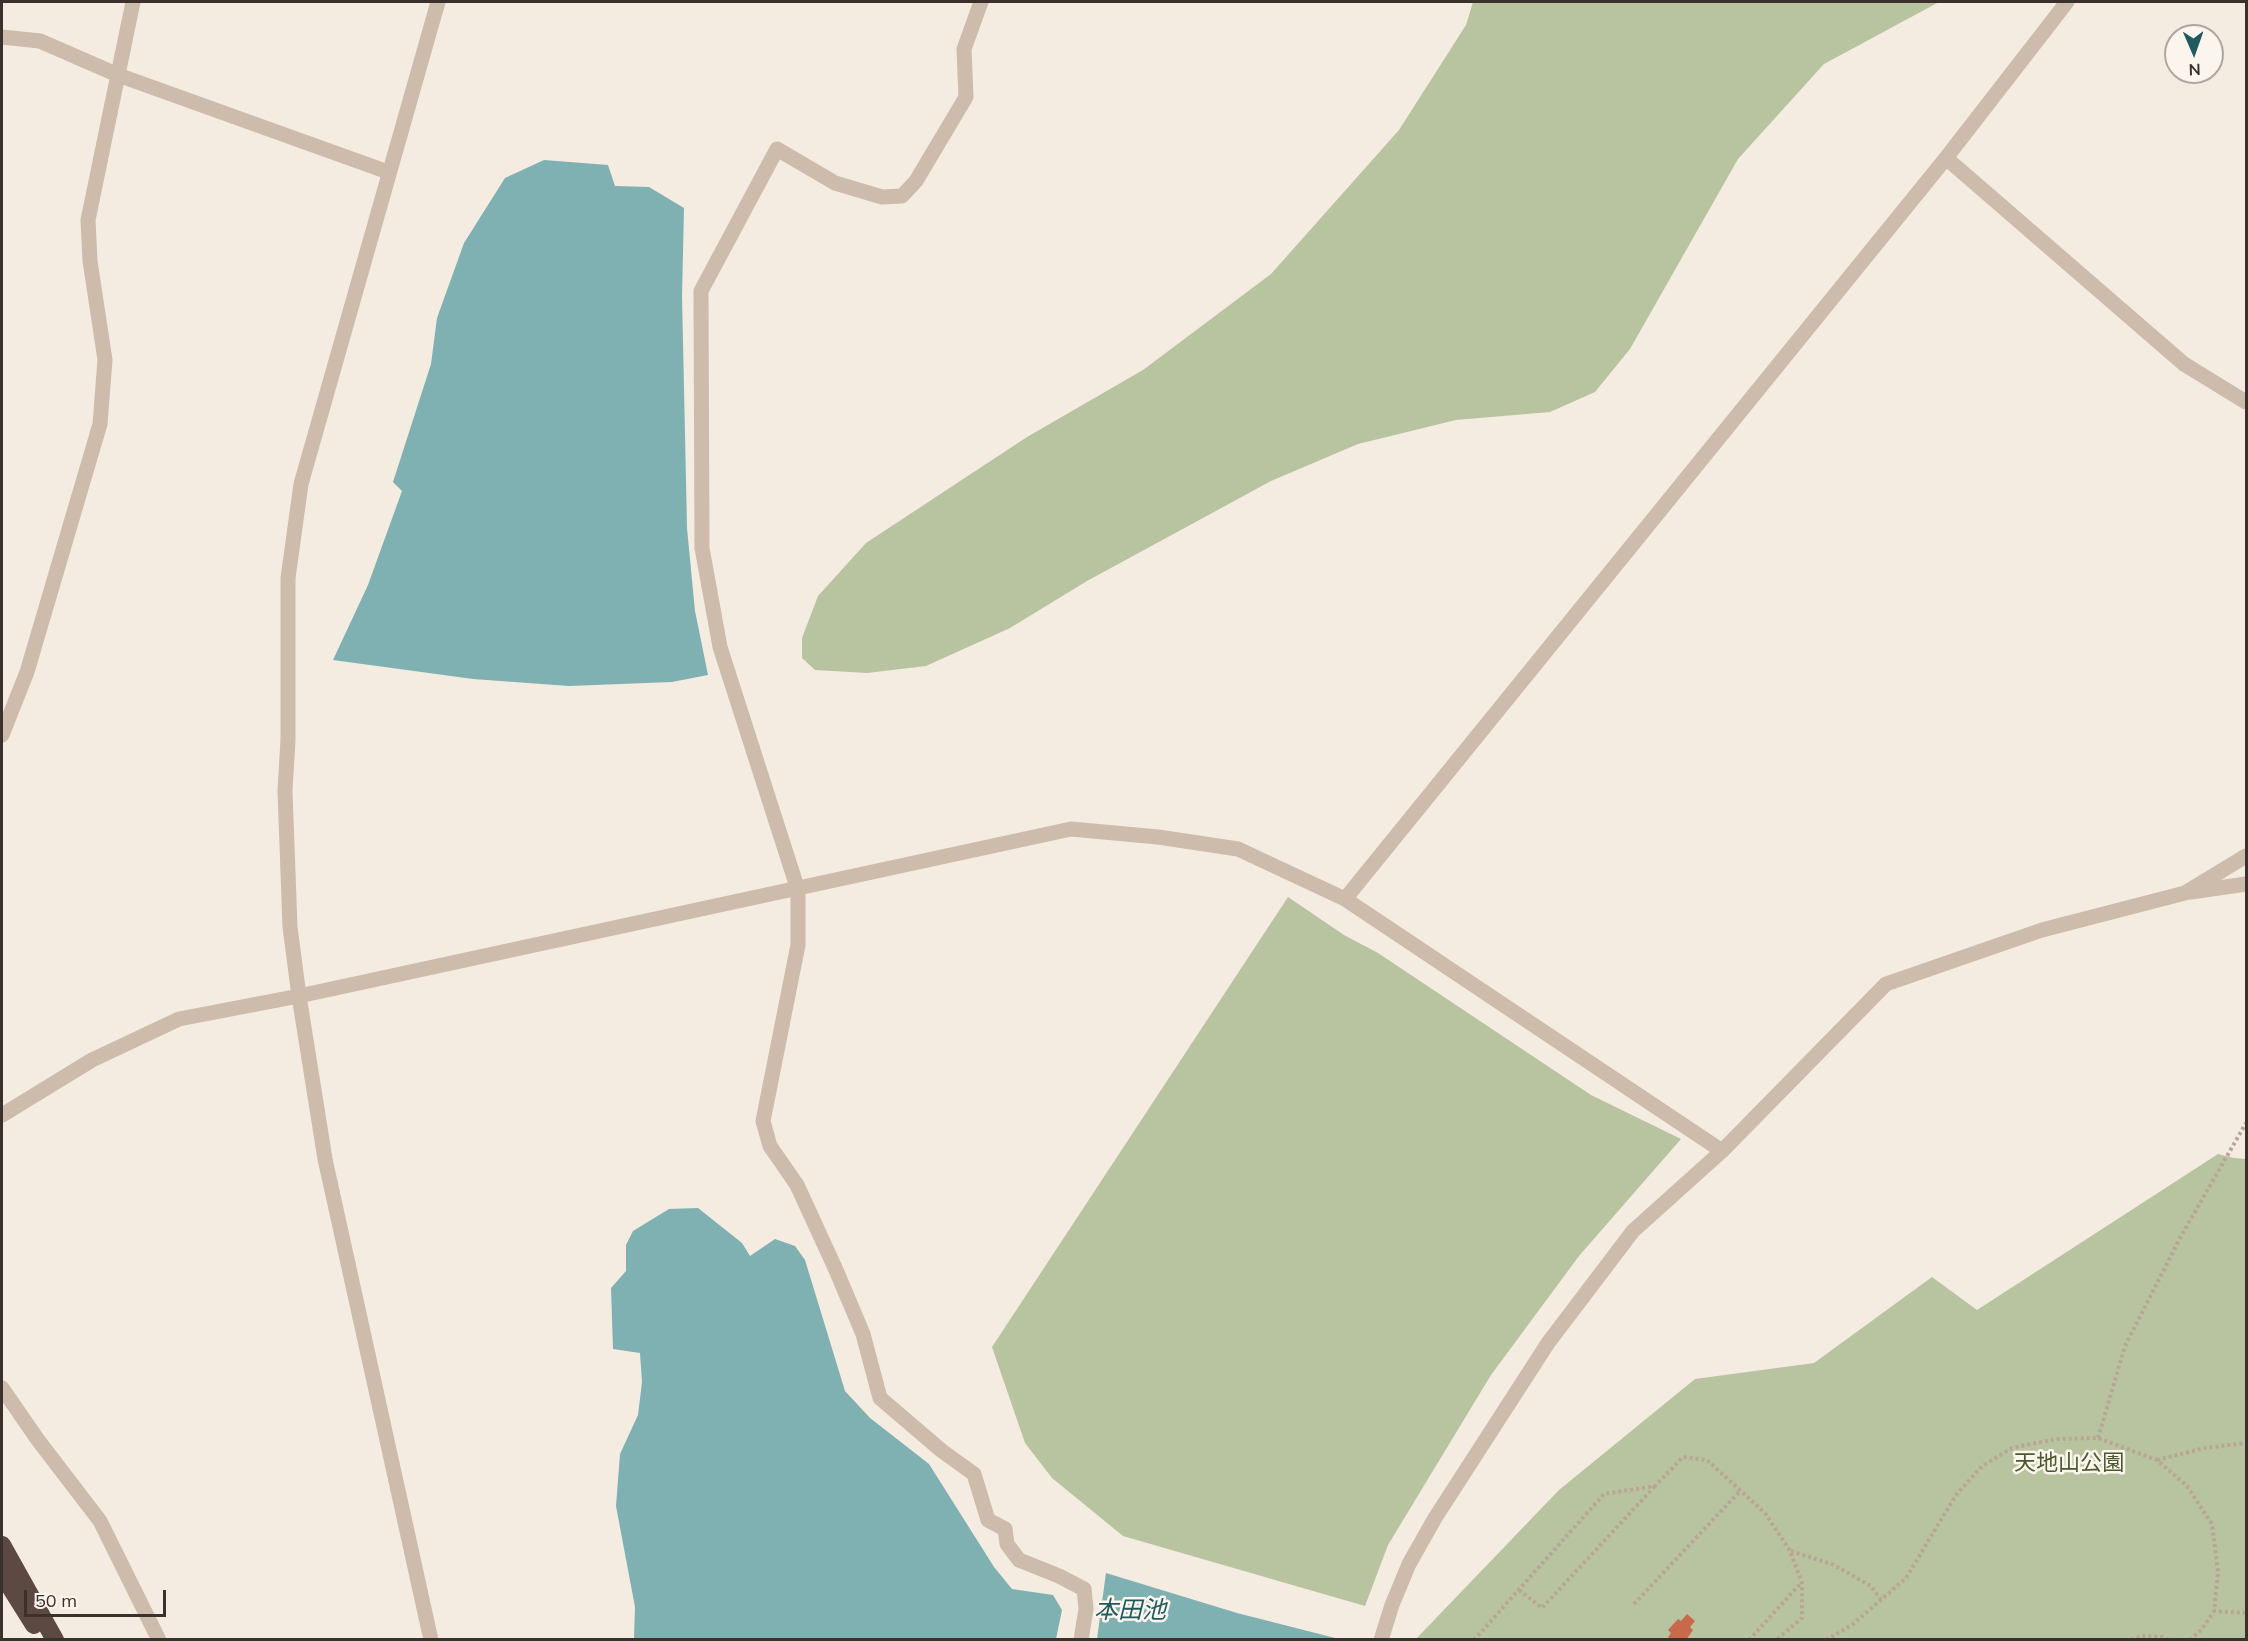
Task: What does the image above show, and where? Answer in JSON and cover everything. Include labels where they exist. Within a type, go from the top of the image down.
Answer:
[{"type":"highway","points":[[2,1545],[55,1640]]},
{"type":"highway","points":[[2,1574],[42,1640]]},
{"type":"street","points":[[2,735],[27,672],[100,424],[105,360],[90,261],[88,220],[133,2]]},
{"type":"street","points":[[431,1640],[325,1159],[290,927],[286,833],[287,622],[290,559],[301,484],[438,2]]},
{"type":"street","points":[[981,2],[964,49],[966,96],[916,181],[903,195],[882,196],[835,183],[777,149],[701,291],[702,548],[720,647],[798,890],[798,945],[763,1121],[770,1146],[797,1185],[836,1270],[863,1334],[880,1398],[942,1451],[974,1474],[988,1520],[1005,1529],[1007,1544],[1019,1560],[1084,1589],[1086,1609],[1081,1640]]},
{"type":"street","points":[[1345,899],[1946,158],[2067,2]]},
{"type":"street","points":[[2,37],[39,41],[118,75],[388,172]]},
{"type":"street","points":[[1946,158],[2184,364],[2247,402]]},
{"type":"street","points":[[2,1115],[92,1060],[179,1019],[299,996],[798,890],[1071,829],[1158,837],[1238,849],[1345,899],[1722,1151]]},
{"type":"street","points":[[2185,893],[2247,856]]},
{"type":"street","points":[[1381,1640],[1409,1564],[1435,1518],[1548,1343],[1633,1231],[1722,1151],[1886,984],[2042,930],[2185,893],[2247,884]]},
{"type":"street","points":[[2,1388],[38,1440],[100,1521],[159,1640]]},
{"type":"path","points":[[2098,1438],[2125,1346],[2180,1238],[2247,1123]]},
{"type":"path","points":[[1826,1640],[1852,1625],[1906,1578],[1956,1494],[1982,1466],[2012,1448],[2056,1439],[2098,1438],[2157,1460],[2187,1486],[2212,1524],[2218,1573],[2214,1611],[2202,1629],[2190,1640]]},
{"type":"path","points":[[2157,1460],[2205,1448],[2247,1443]]},
{"type":"path","points":[[1519,1590],[1542,1608],[1683,1457],[1707,1460],[1765,1513],[1791,1551],[1802,1583],[1802,1618],[1776,1640]]},
{"type":"path","points":[[1474,1640],[1604,1494],[1655,1486]]},
{"type":"path","points":[[1634,1604],[1741,1490]]},
{"type":"path","points":[[1791,1551],[1832,1564],[1871,1586],[1881,1600]]},
{"type":"path","points":[[1749,1640],[1802,1583]]},
{"type":"path","points":[[2214,1611],[2247,1613]]},
{"type":"path","points":[[2131,1640],[2142,1635],[2163,1637],[2169,1640]]},
{"type":"green space","points":[[1473,2],[1939,2],[1824,64],[1738,159],[1630,349],[1595,392],[1550,412],[1456,420],[1358,444],[1271,481],[1087,581],[1010,628],[926,666],[867,673],[815,670],[802,658],[802,638],[818,596],[866,543],[1027,437],[1143,370],[1271,274],[1399,130],[1466,25]]},
{"type":"green space","points":[[1288,897],[1344,935],[1378,953],[1591,1095],[1681,1139],[1579,1256],[1491,1375],[1388,1545],[1365,1606],[1123,1536],[1052,1478],[1025,1443],[992,1347]]},
{"type":"green space","name":"天地山公園","points":[[2218,1154],[2246,1159],[2246,1639],[1415,1640],[1559,1490],[1695,1379],[1814,1363],[1932,1277],[1977,1310]]},
{"type":"water","points":[[544,160],[608,165],[615,186],[649,187],[684,208],[682,296],[687,528],[695,611],[708,675],[672,682],[569,686],[473,679],[333,660],[368,585],[402,491],[393,482],[431,364],[437,318],[464,243],[505,178]]},
{"type":"water","points":[[698,1208],[742,1243],[750,1256],[775,1239],[795,1246],[805,1260],[845,1391],[870,1418],[929,1464],[994,1567],[1012,1589],[1053,1595],[1062,1610],[1056,1639],[634,1639],[635,1607],[616,1506],[620,1454],[638,1415],[642,1382],[640,1353],[613,1349],[611,1288],[626,1271],[626,1245],[633,1231],[669,1209]]},
{"type":"water","name":"本田池","points":[[1106,1573],[1237,1613],[1339,1639],[1097,1639]]},
{"type":"building","points":[[1687,1614],[1695,1621],[1690,1627],[1693,1630],[1686,1640],[1671,1640],[1668,1637],[1671,1633],[1668,1630],[1678,1619],[1681,1621]]}]
